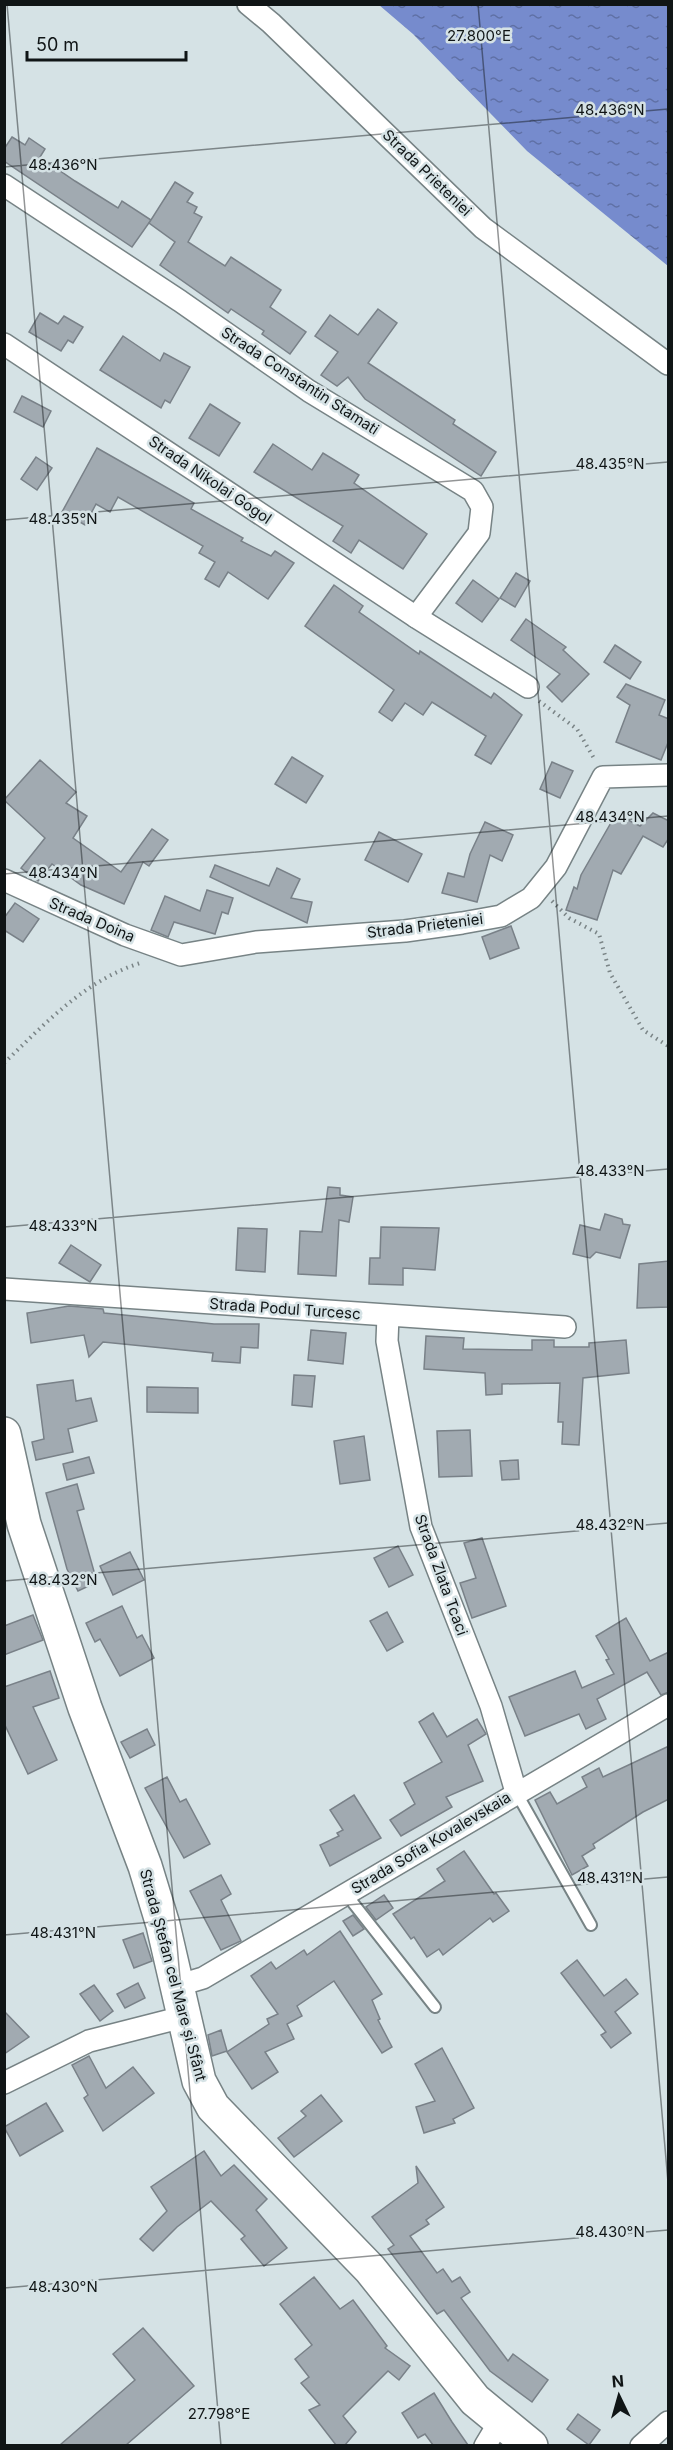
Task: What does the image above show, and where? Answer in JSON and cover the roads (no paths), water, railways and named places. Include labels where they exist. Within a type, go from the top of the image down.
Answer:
[{"type":"main road","name":"Strada Ștefan cel Mare și Sfânt","points":[[4,1434],[24,1524],[85,1708],[145,1866],[163,1925],[199,2081],[213,2107],[369,2270],[475,2400],[492,2433],[531,2445]]},
{"type":"street","name":"Strada Prieteniei","points":[[248,4],[297,47],[483,228],[669,364]]},
{"type":"street","name":"Strada Constantin Stamati","points":[[4,185],[180,301],[309,391],[473,491],[482,507],[479,533],[416,617]]},
{"type":"street","name":"Strada Nikolai Gogol","points":[[4,344],[416,617],[528,687]]},
{"type":"street","name":"Strada Prieteniei","points":[[181,955],[256,942],[405,931],[501,916],[531,898],[556,867],[603,777],[669,775]]},
{"type":"street","name":"Strada Doina","points":[[4,880],[125,935],[181,955]]},
{"type":"street","name":"Strada Podul Turcesc","points":[[4,1289],[565,1327]]},
{"type":"street","name":"Strada Zlata Tcaci","points":[[388,1316],[387,1341],[421,1527],[491,1706],[516,1792]]},
{"type":"street","name":"Strada Sofia Kovalevskaia","points":[[4,2083],[89,2041],[179,2001],[203,1978],[516,1792],[669,1705]]},
{"type":"street","points":[[641,2445],[669,2422]]},
{"type":"lane","name":"Strada Sofia Kovalevskaia","points":[[516,1792],[591,1925]]},
{"type":"lane","name":"Strada Sofia Kovalevskaia","points":[[346,1894],[435,2007]]},
{"type":"water","points":[[379,5],[668,5],[668,266],[527,151],[413,34]]}]
